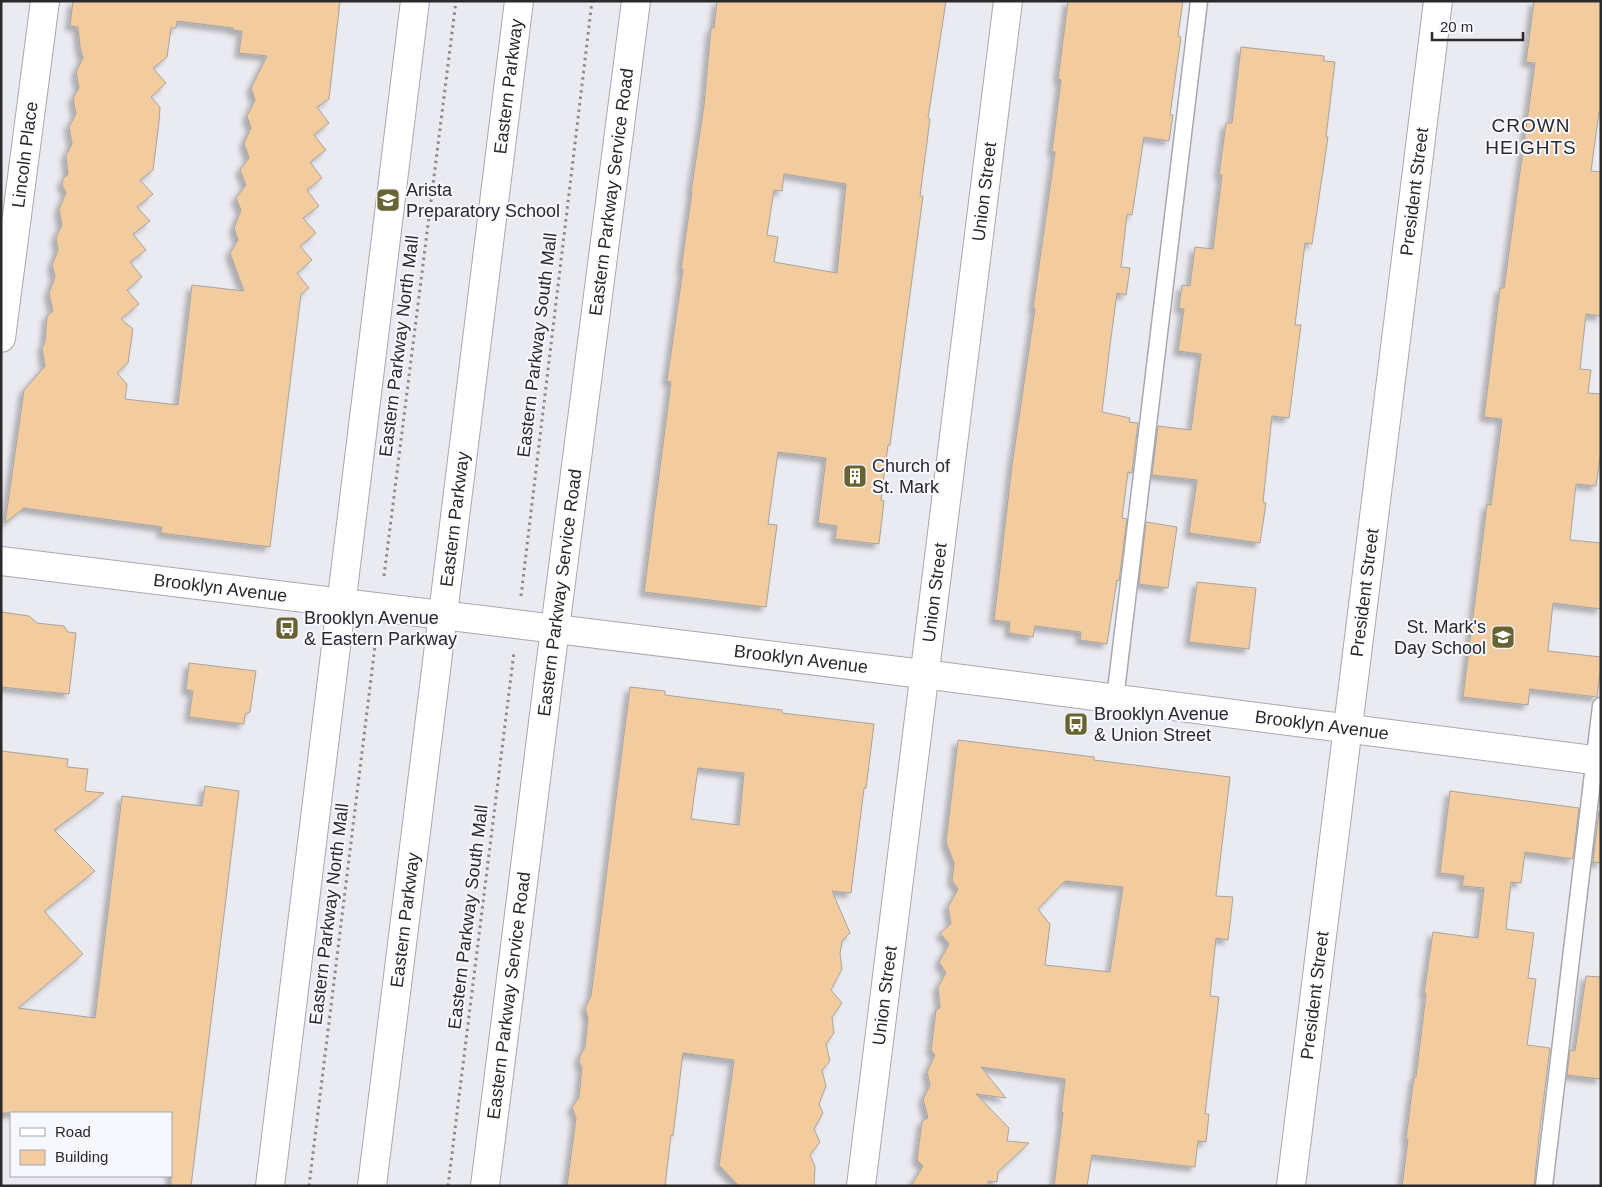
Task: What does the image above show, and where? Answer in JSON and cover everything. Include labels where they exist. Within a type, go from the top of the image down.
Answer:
[{"type":"street","name":"Lincoln Place","points":[[1,338],[45,1]]},
{"type":"street","points":[[270,1186],[415,1]]},
{"type":"street","name":"Eastern Parkway","points":[[372,1186],[520,1]]},
{"type":"street","name":"Eastern Parkway Service Road","points":[[485,1186],[554,630],[636,1]]},
{"type":"street","name":"Union Street","points":[[860,1186],[1008,1]]},
{"type":"street","name":"President Street","points":[[1291,1186],[1438,1]]},
{"type":"street","name":"Brooklyn Avenue","points":[[1,561],[924,674],[1598,760]]},
{"type":"lane","points":[[1115,699],[1199,1]]},
{"type":"lane","points":[[1544,1186],[1598,760],[1601,706]]},
{"type":"path","name":"Eastern Parkway North Mall","points":[[384,576],[456,1]]},
{"type":"path","name":"Eastern Parkway South Mall","points":[[520,604],[592,1]]},
{"type":"path","name":"Eastern Parkway North Mall","points":[[309,1186],[375,646]]},
{"type":"path","name":"Eastern Parkway South Mall","points":[[448,1186],[514,652]]},
{"type":"building","points":[[73,1],[340,1],[329,99],[317,107],[329,123],[314,135],[326,150],[310,162],[322,178],[307,190],[319,206],[303,218],[316,233],[300,246],[312,260],[297,273],[309,288],[301,294],[270,547],[161,533],[162,527],[24,508],[5,523],[24,390],[45,366],[42,348],[45,341],[47,316],[53,311],[49,293],[55,276],[52,265],[58,250],[56,237],[62,225],[59,209],[66,193],[62,185],[63,179],[68,174],[66,155],[72,144],[69,127],[76,114],[73,98],[79,88],[76,72],[83,58],[78,27],[70,26]],"holes":[[[177,21],[233,28],[233,30],[242,31],[239,53],[267,56],[251,88],[255,100],[247,116],[251,128],[244,143],[249,158],[240,170],[246,185],[236,198],[241,210],[234,228],[238,240],[230,253],[244,291],[192,285],[178,405],[125,399],[127,384],[117,373],[128,363],[133,329],[121,319],[139,304],[127,290],[142,277],[130,262],[146,250],[133,234],[150,221],[137,207],[153,194],[140,180],[153,170],[160,107],[151,97],[166,83],[153,68],[167,57],[171,28],[176,28]]]},
{"type":"building","points":[[717,1],[946,1],[928,118],[930,119],[920,196],[923,196],[881,500],[884,501],[879,544],[835,539],[837,526],[818,523],[826,458],[778,452],[768,524],[777,525],[766,607],[644,592],[671,382],[667,381],[704,105],[711,28],[714,28]],"holes":[[[784,174],[846,184],[837,273],[774,262],[778,237],[767,235],[774,190],[782,191]]]},
{"type":"building","points":[[1068,1],[1183,1],[1178,36],[1181,37],[1170,115],[1173,115],[1169,141],[1144,137],[1132,215],[1127,214],[1121,267],[1130,268],[1126,295],[1117,293],[1102,412],[1130,418],[1129,422],[1138,423],[1132,473],[1128,472],[1122,518],[1127,519],[1119,581],[1117,580],[1107,644],[1080,640],[1081,632],[1035,626],[1033,637],[1009,633],[1010,622],[994,620],[1012,465],[1055,152],[1052,151],[1061,80],[1058,79]]},
{"type":"building","points":[[1534,1],[1601,1],[1601,112],[1599,112],[1591,171],[1601,172],[1601,316],[1586,314],[1580,369],[1591,370],[1588,393],[1601,394],[1601,451],[1596,486],[1576,484],[1570,540],[1601,543],[1601,609],[1553,603],[1548,651],[1601,657],[1601,665],[1597,697],[1530,689],[1528,705],[1463,697],[1487,504],[1491,505],[1502,419],[1484,417],[1500,288],[1504,288],[1535,63],[1526,62]]},
{"type":"building","points":[[1241,47],[1324,56],[1324,61],[1335,62],[1326,137],[1328,137],[1312,244],[1305,243],[1295,325],[1301,325],[1289,418],[1272,416],[1263,502],[1266,503],[1260,543],[1189,533],[1197,480],[1152,475],[1158,426],[1191,430],[1201,354],[1178,351],[1184,309],[1179,308],[1182,285],[1190,286],[1195,247],[1213,249],[1222,175],[1219,175],[1226,123],[1232,123]]},
{"type":"building","points":[[1146,522],[1177,527],[1168,588],[1139,584]]},
{"type":"building","points":[[1197,582],[1256,588],[1249,649],[1189,642]]},
{"type":"building","points":[[1,612],[29,616],[37,623],[64,626],[68,632],[76,633],[69,694],[1,687]]},
{"type":"building","points":[[189,663],[256,671],[250,712],[245,714],[244,724],[189,717],[193,691],[186,690]]},
{"type":"building","points":[[630,687],[665,691],[665,695],[782,710],[782,713],[874,724],[851,893],[832,891],[850,933],[842,941],[840,954],[842,969],[831,990],[842,1003],[832,1017],[834,1033],[826,1044],[830,1061],[822,1070],[826,1086],[819,1104],[823,1113],[814,1129],[820,1142],[810,1155],[815,1166],[814,1186],[739,1186],[719,1165],[734,1060],[683,1053],[665,1186],[567,1186],[576,1118],[572,1107],[579,1097],[582,1067],[579,1062],[585,1047],[588,1018],[585,1008],[591,996]],"holes":[[[698,768],[744,773],[739,825],[691,819]]]},
{"type":"building","points":[[958,740],[1230,777],[1216,896],[1233,897],[1228,940],[1216,938],[1210,996],[1219,997],[1205,1114],[1209,1114],[1206,1142],[1198,1141],[1195,1167],[1092,1155],[1087,1186],[1054,1186],[1065,1079],[981,1067],[1006,1098],[976,1094],[1009,1128],[1007,1141],[1029,1143],[998,1172],[997,1182],[988,1181],[988,1186],[911,1186],[923,1166],[917,1160],[922,1121],[928,1118],[923,1099],[930,1085],[927,1072],[935,1055],[931,1050],[936,1010],[940,1008],[938,987],[946,973],[939,962],[949,944],[940,933],[951,924],[948,907],[958,889],[952,881],[954,863],[946,842]],"holes":[[[1065,881],[1123,887],[1110,972],[1045,965],[1050,924],[1038,909]]]},
{"type":"building","points":[[1,751],[68,759],[67,767],[88,769],[85,791],[104,793],[54,830],[95,871],[44,911],[83,954],[18,1008],[95,1018],[122,796],[202,806],[205,786],[239,791],[191,1186],[171,1186],[172,1112],[1,1113]]},
{"type":"building","points":[[1450,791],[1579,808],[1573,859],[1525,852],[1521,883],[1511,882],[1506,929],[1534,933],[1528,978],[1536,979],[1527,1045],[1550,1048],[1534,1186],[1402,1186],[1408,1139],[1406,1139],[1414,1077],[1416,1077],[1426,994],[1424,993],[1433,932],[1478,938],[1484,888],[1462,886],[1464,876],[1440,873]]},
{"type":"building","points":[[1599,811],[1601,811],[1601,863],[1593,862]]},
{"type":"building","points":[[1586,976],[1601,977],[1601,1079],[1567,1075],[1570,1050],[1575,1051]]},
{"type":"place","name":"Arista Preparatory School","points":[[388,200]]},
{"type":"place","name":"Church of St. Mark","points":[[855,476]]},
{"type":"place","name":"Brooklyn Avenue & Eastern Parkway","points":[[287,628]]},
{"type":"place","name":"St. Mark's Day School","points":[[1503,637]]},
{"type":"place","name":"Brooklyn Avenue & Union Street","points":[[1076,724]]},
{"type":"district","name":"CROWN HEIGHTS","points":[[1531,136]]}]
